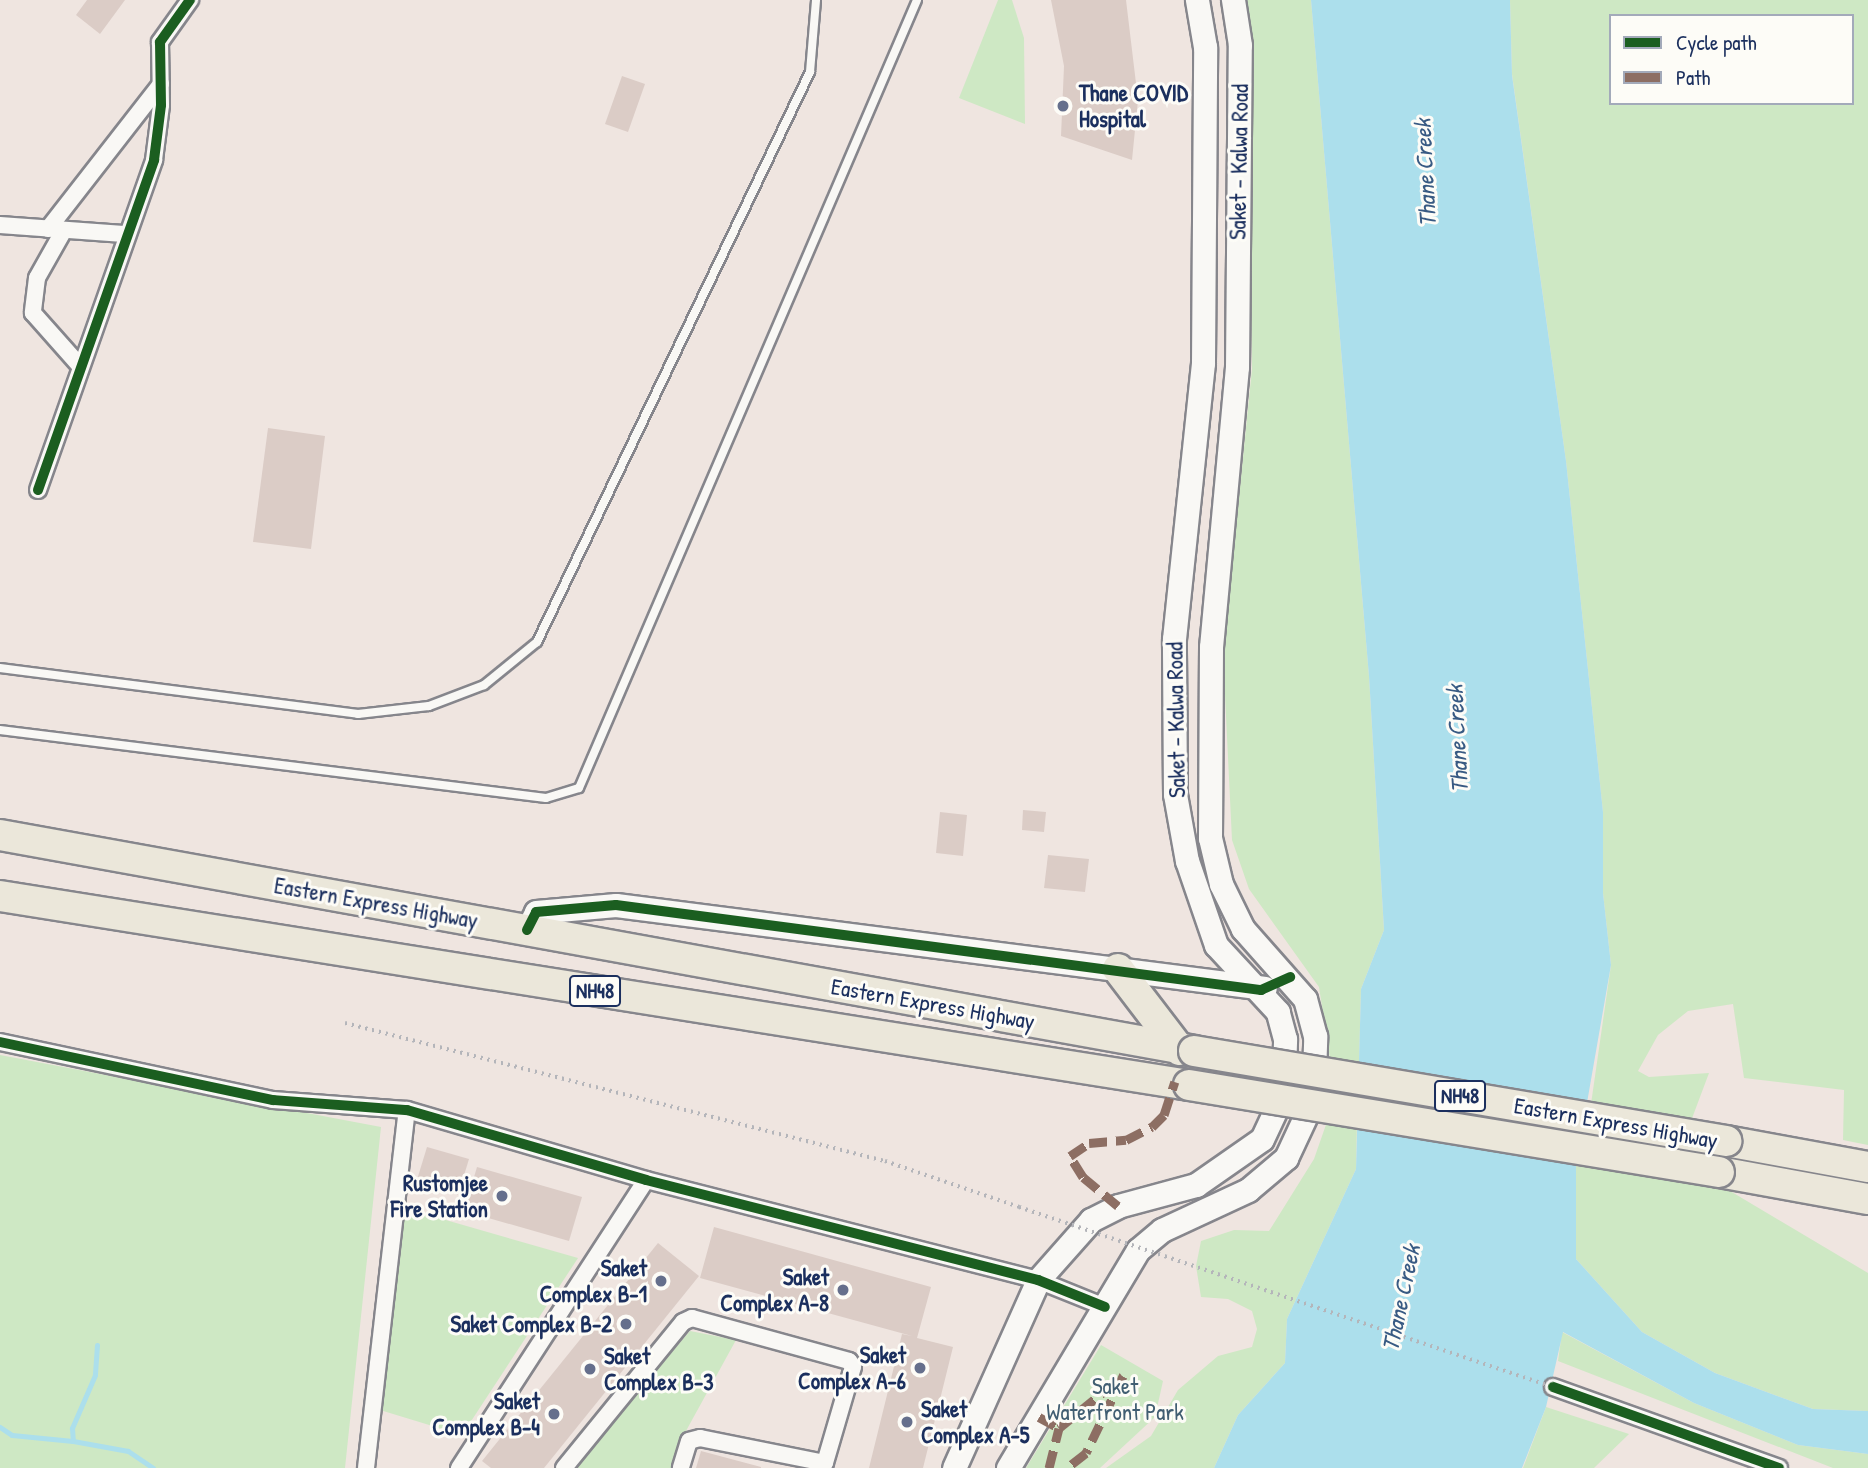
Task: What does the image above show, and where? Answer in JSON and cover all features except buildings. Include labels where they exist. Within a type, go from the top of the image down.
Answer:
[{"type":"highway","name":"Eastern Express Highway","points":[[0,835],[1187,1050],[1868,1167]]},
{"type":"highway","name":"Eastern Express Highway","points":[[0,896],[1189,1085],[1868,1199]]},
{"type":"highway","points":[[1118,969],[1187,1050]]},
{"type":"main road","name":"Saket - Kalwa Road","points":[[954,1468],[1038,1280],[1091,1220],[1118,1206],[1196,1185],[1262,1139],[1278,1104],[1285,1039],[1278,1012],[1261,990],[1216,945],[1198,892],[1175,794],[1174,639],[1200,390],[1205,47],[1197,0]]},
{"type":"main road","name":"Saket - Kalwa Road","points":[[1008,1468],[1138,1250],[1162,1230],[1248,1190],[1286,1158],[1307,1113],[1315,1035],[1306,999],[1290,977],[1243,929],[1221,884],[1210,838],[1211,647],[1234,393],[1240,45],[1233,0]]},
{"type":"main road","points":[[1200,390],[1234,393]]},
{"type":"main road","points":[[1198,892],[1221,884]]},
{"type":"main road","points":[[527,930],[536,912],[616,905],[1118,969],[1261,990],[1290,977]]},
{"type":"street","points":[[38,490],[124,234],[154,160],[161,84],[160,42],[190,0]]},
{"type":"street","points":[[80,366],[33,313],[37,278],[56,229],[161,84]]},
{"type":"street","points":[[0,225],[124,234]]},
{"type":"street","points":[[0,1042],[273,1100],[407,1110],[646,1180],[1038,1280],[1105,1307]]},
{"type":"street","points":[[366,1468],[407,1110]]},
{"type":"street","points":[[459,1468],[646,1180]]},
{"type":"street","points":[[564,1468],[683,1322],[692,1318],[849,1361],[853,1367],[825,1463],[700,1438],[689,1441],[681,1468]]},
{"type":"street","points":[[1553,1387],[1779,1468]]},
{"type":"lane","points":[[0,668],[358,715],[429,706],[484,685],[537,642],[810,72],[816,0]]},
{"type":"lane","points":[[0,730],[546,798],[579,788],[918,0]]},
{"type":"path","points":[[345,1023],[885,1161],[1553,1387]]},
{"type":"green space","points":[[998,0],[1012,0],[1024,38],[1025,124],[959,98]]},
{"type":"green space","points":[[1247,0],[1311,0],[1369,676],[1384,930],[1361,989],[1359,1064],[1330,1059],[1319,987],[1249,889],[1232,840],[1223,654],[1252,369]]},
{"type":"green space","points":[[1510,0],[1868,0],[1868,1145],[1843,1140],[1844,1090],[1744,1078],[1733,1004],[1688,1011],[1658,1035],[1638,1071],[1649,1077],[1709,1073],[1691,1121],[1591,1104],[1611,965],[1603,893],[1603,812],[1566,461],[1512,74]]},
{"type":"green space","points":[[0,1055],[381,1127],[345,1468],[0,1468]]},
{"type":"green space","points":[[1329,1116],[1357,1120],[1356,1169],[1287,1319],[1285,1363],[1238,1415],[1214,1468],[1106,1468],[1151,1436],[1178,1390],[1218,1356],[1252,1347],[1257,1329],[1252,1311],[1228,1299],[1201,1297],[1196,1266],[1201,1241],[1234,1230],[1269,1231],[1314,1159]]},
{"type":"green space","points":[[1576,1166],[1715,1182],[1868,1273],[1868,1411],[1813,1409],[1715,1373],[1642,1332],[1576,1259]]},
{"type":"green space","points":[[404,1208],[578,1258],[462,1435],[380,1410]]},
{"type":"green space","points":[[690,1331],[736,1340],[681,1440],[672,1468],[572,1468]]},
{"type":"green space","points":[[1562,1332],[1694,1403],[1798,1445],[1868,1454],[1868,1468],[1833,1468],[1558,1361]]},
{"type":"green space","name":"Saket Waterfront Park","points":[[1101,1345],[1163,1381],[1155,1417],[1100,1468],[1026,1468]]},
{"type":"green space","points":[[1546,1407],[1629,1434],[1594,1468],[1523,1468]]},
{"type":"water","name":"Thane Creek","points":[[1311,0],[1510,0],[1512,75],[1566,461],[1603,812],[1603,893],[1611,965],[1576,1166],[1576,1259],[1642,1332],[1715,1373],[1813,1409],[1868,1411],[1868,1454],[1798,1445],[1694,1403],[1563,1332],[1546,1407],[1522,1468],[1214,1468],[1238,1415],[1285,1363],[1287,1319],[1356,1169],[1361,989],[1384,930],[1369,676]]},
{"type":"waterway","points":[[97,1345],[95,1375],[72,1428],[73,1441],[128,1451],[153,1468]]},
{"type":"waterway","points":[[0,1427],[12,1435],[73,1441]]},
{"type":"marked path","points":[[1118,1206],[1083,1177],[1070,1156],[1089,1143],[1126,1140],[1152,1127],[1164,1115],[1175,1082]]},
{"type":"marked path","points":[[1049,1468],[1059,1428],[1123,1376],[1086,1453],[1067,1468]]},
{"type":"marked path","points":[[1039,1417],[1059,1428]]},
{"type":"cycle path","points":[[38,490],[154,160],[161,105],[160,42],[190,0]]},
{"type":"cycle path","points":[[527,930],[536,912],[616,905],[1261,990],[1290,977]]},
{"type":"cycle path","points":[[0,1042],[273,1100],[407,1110],[646,1180],[1038,1280],[1105,1307]]},
{"type":"cycle path","points":[[1553,1387],[1779,1468]]},
{"type":"place","name":"Thane COVID Hospital","points":[[1063,106]]},
{"type":"place","name":"Rustomjee Fire Station","points":[[502,1196]]},
{"type":"place","name":"Saket Complex B-1","points":[[661,1281]]},
{"type":"place","name":"Saket Complex A-8","points":[[843,1290]]},
{"type":"place","name":"Saket Complex B-2","points":[[626,1324]]},
{"type":"place","name":"Saket Complex A-6","points":[[920,1368]]},
{"type":"place","name":"Saket Complex B-3","points":[[590,1369]]},
{"type":"place","name":"Saket Complex B-4","points":[[554,1414]]},
{"type":"place","name":"Saket Complex A-5","points":[[907,1422]]}]
